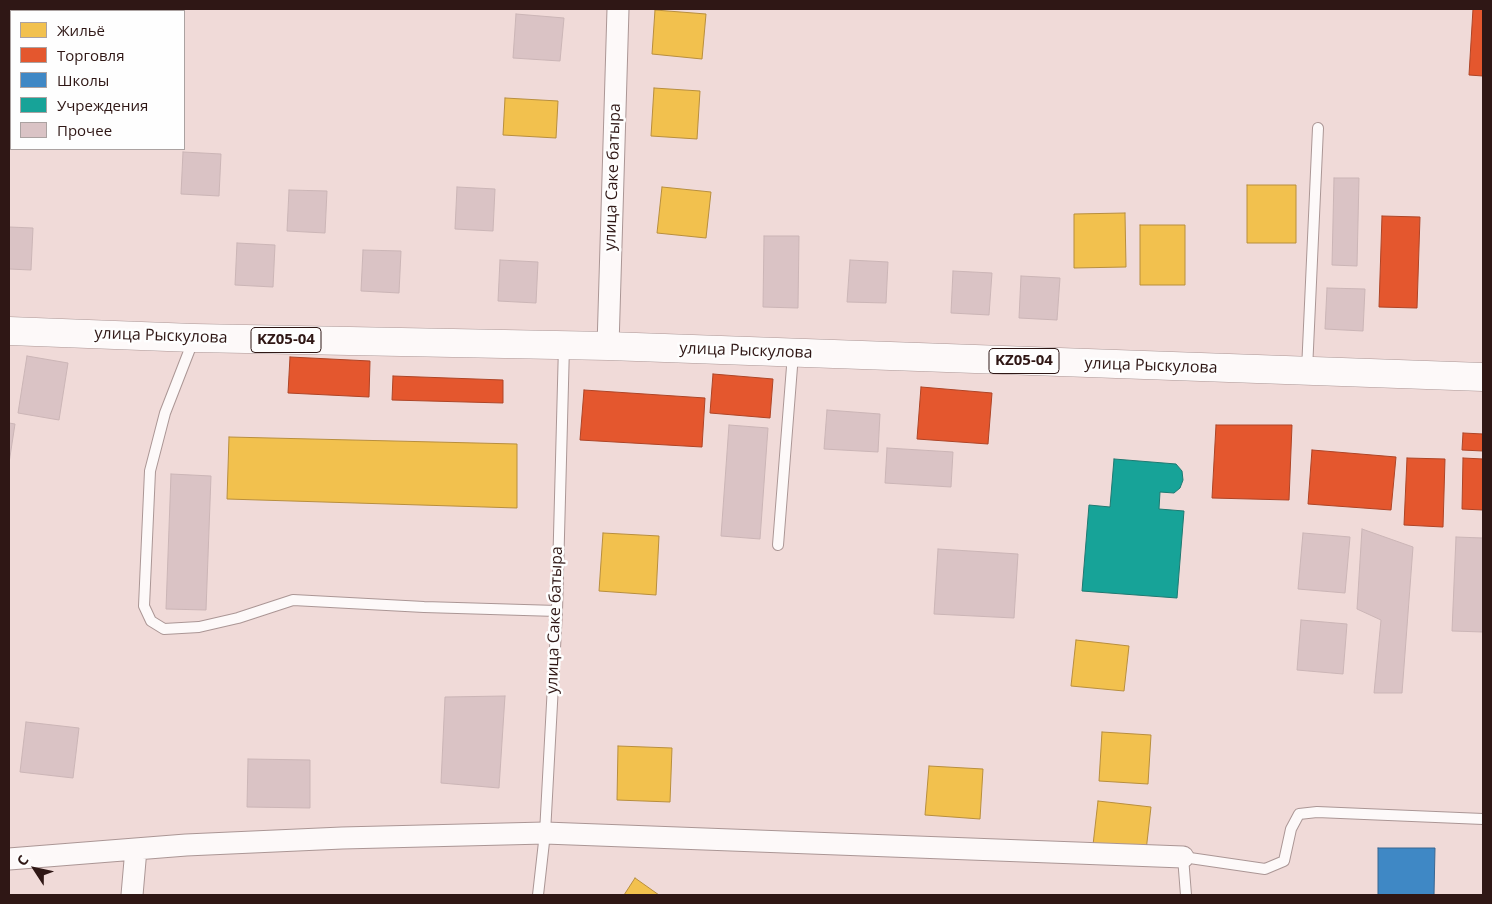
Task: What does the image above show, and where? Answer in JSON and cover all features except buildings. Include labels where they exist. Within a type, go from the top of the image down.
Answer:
[{"type":"main road","name":"улица Рыскулова","points":[[9,331],[194,338],[608,346],[1483,377]]},
{"type":"street","name":"улица Саке батыра","points":[[608,346],[618,9]]},
{"type":"street","points":[[9,859],[186,845],[332,838],[545,833],[1183,856]]},
{"type":"street","points":[[132,895],[136,849]]},
{"type":"lane","points":[[1307,371],[1318,128]]},
{"type":"lane","points":[[194,338],[165,413],[150,471],[144,606],[151,621],[164,629],[199,627],[238,618],[293,600],[424,607],[557,611]]},
{"type":"lane","name":"улица Саке батыра","points":[[538,895],[545,833],[557,611],[564,345]]},
{"type":"lane","points":[[778,545],[793,353]]},
{"type":"lane","points":[[1186,895],[1183,856],[1265,869],[1284,861],[1291,829],[1299,814],[1317,812],[1483,819]]}]
